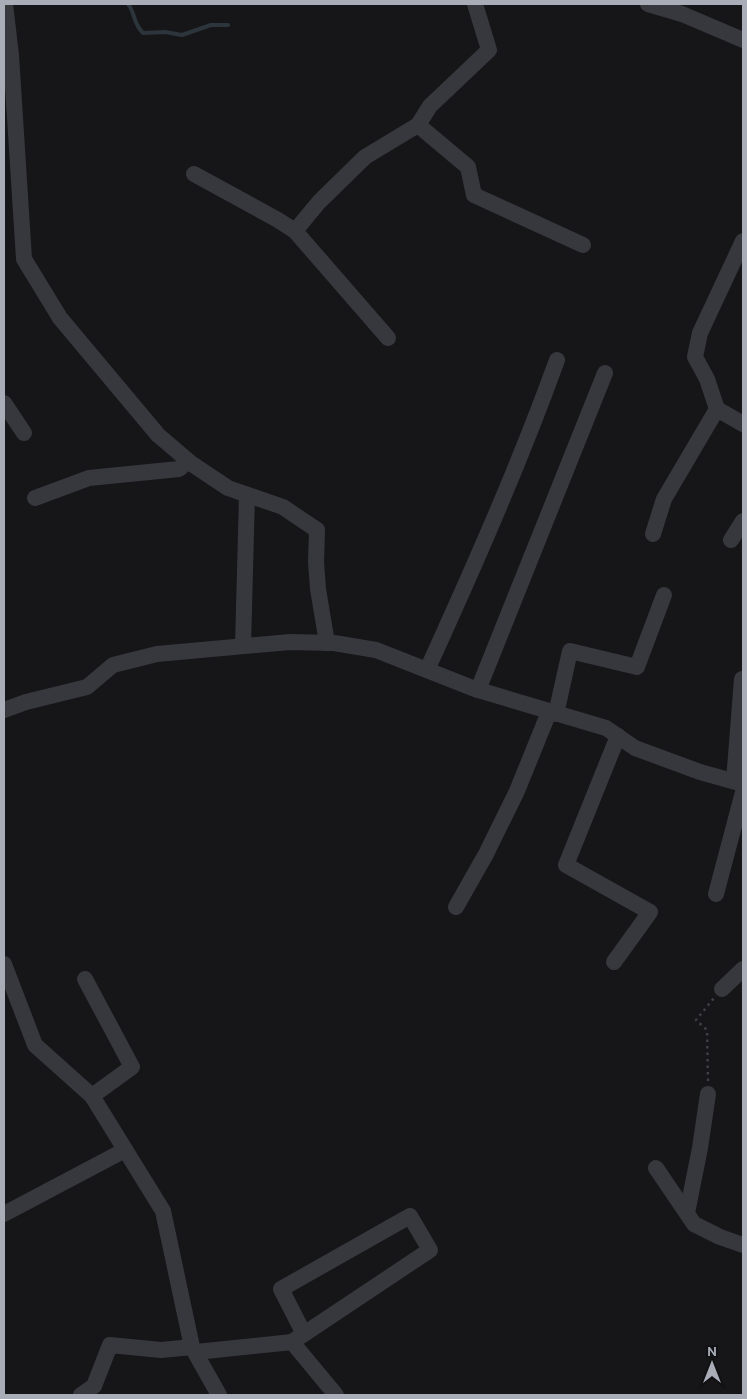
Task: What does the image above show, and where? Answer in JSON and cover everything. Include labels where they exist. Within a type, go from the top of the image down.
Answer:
[{"type":"street","points":[[5,4],[11,56],[24,260],[60,318],[158,435],[188,461],[228,488],[283,507],[317,530],[316,562],[318,588],[327,643]]},
{"type":"street","points":[[295,231],[319,202],[365,158],[418,126],[430,106],[489,50],[474,4]]},
{"type":"street","points":[[648,4],[682,14],[743,40]]},
{"type":"street","points":[[418,126],[468,167],[474,195],[583,245]]},
{"type":"street","points":[[194,174],[295,231],[388,338]]},
{"type":"street","points":[[743,241],[700,333],[695,357],[707,379],[717,409],[743,424]]},
{"type":"street","points":[[427,670],[540,409],[557,360]]},
{"type":"street","points":[[478,690],[605,373]]},
{"type":"street","points":[[4,403],[24,433]]},
{"type":"street","points":[[653,534],[664,499],[717,409]]},
{"type":"street","points":[[35,498],[89,478],[179,469],[188,461]]},
{"type":"street","points":[[243,646],[247,495]]},
{"type":"street","points":[[731,540],[743,521]]},
{"type":"street","points":[[456,907],[486,854],[553,713],[570,651],[637,667],[664,595]]},
{"type":"street","points":[[4,710],[26,702],[87,687],[113,665],[157,654],[290,642],[327,643],[376,650],[478,690],[606,728],[636,748],[740,786]]},
{"type":"street","points":[[716,894],[740,786],[742,679]]},
{"type":"street","points":[[614,962],[650,912],[566,865],[618,736]]},
{"type":"street","points":[[4,964],[35,1045],[92,1096],[163,1211],[194,1350],[219,1395]]},
{"type":"street","points":[[722,990],[743,969]]},
{"type":"street","points":[[85,979],[132,1067],[92,1096]]},
{"type":"street","points":[[687,1213],[700,1148],[708,1094]]},
{"type":"street","points":[[4,1214],[126,1150]]},
{"type":"street","points":[[656,1168],[694,1224],[720,1237],[743,1245]]},
{"type":"street","points":[[80,1395],[94,1386],[110,1345],[160,1350],[194,1350],[298,1338],[430,1250],[410,1216],[281,1290],[298,1338],[336,1395]]},
{"type":"path","points":[[708,1094],[707,1030],[696,1020],[722,990]]},
{"type":"waterway","points":[[128,4],[137,25],[143,33],[165,32],[182,35],[211,25],[228,25]]}]
